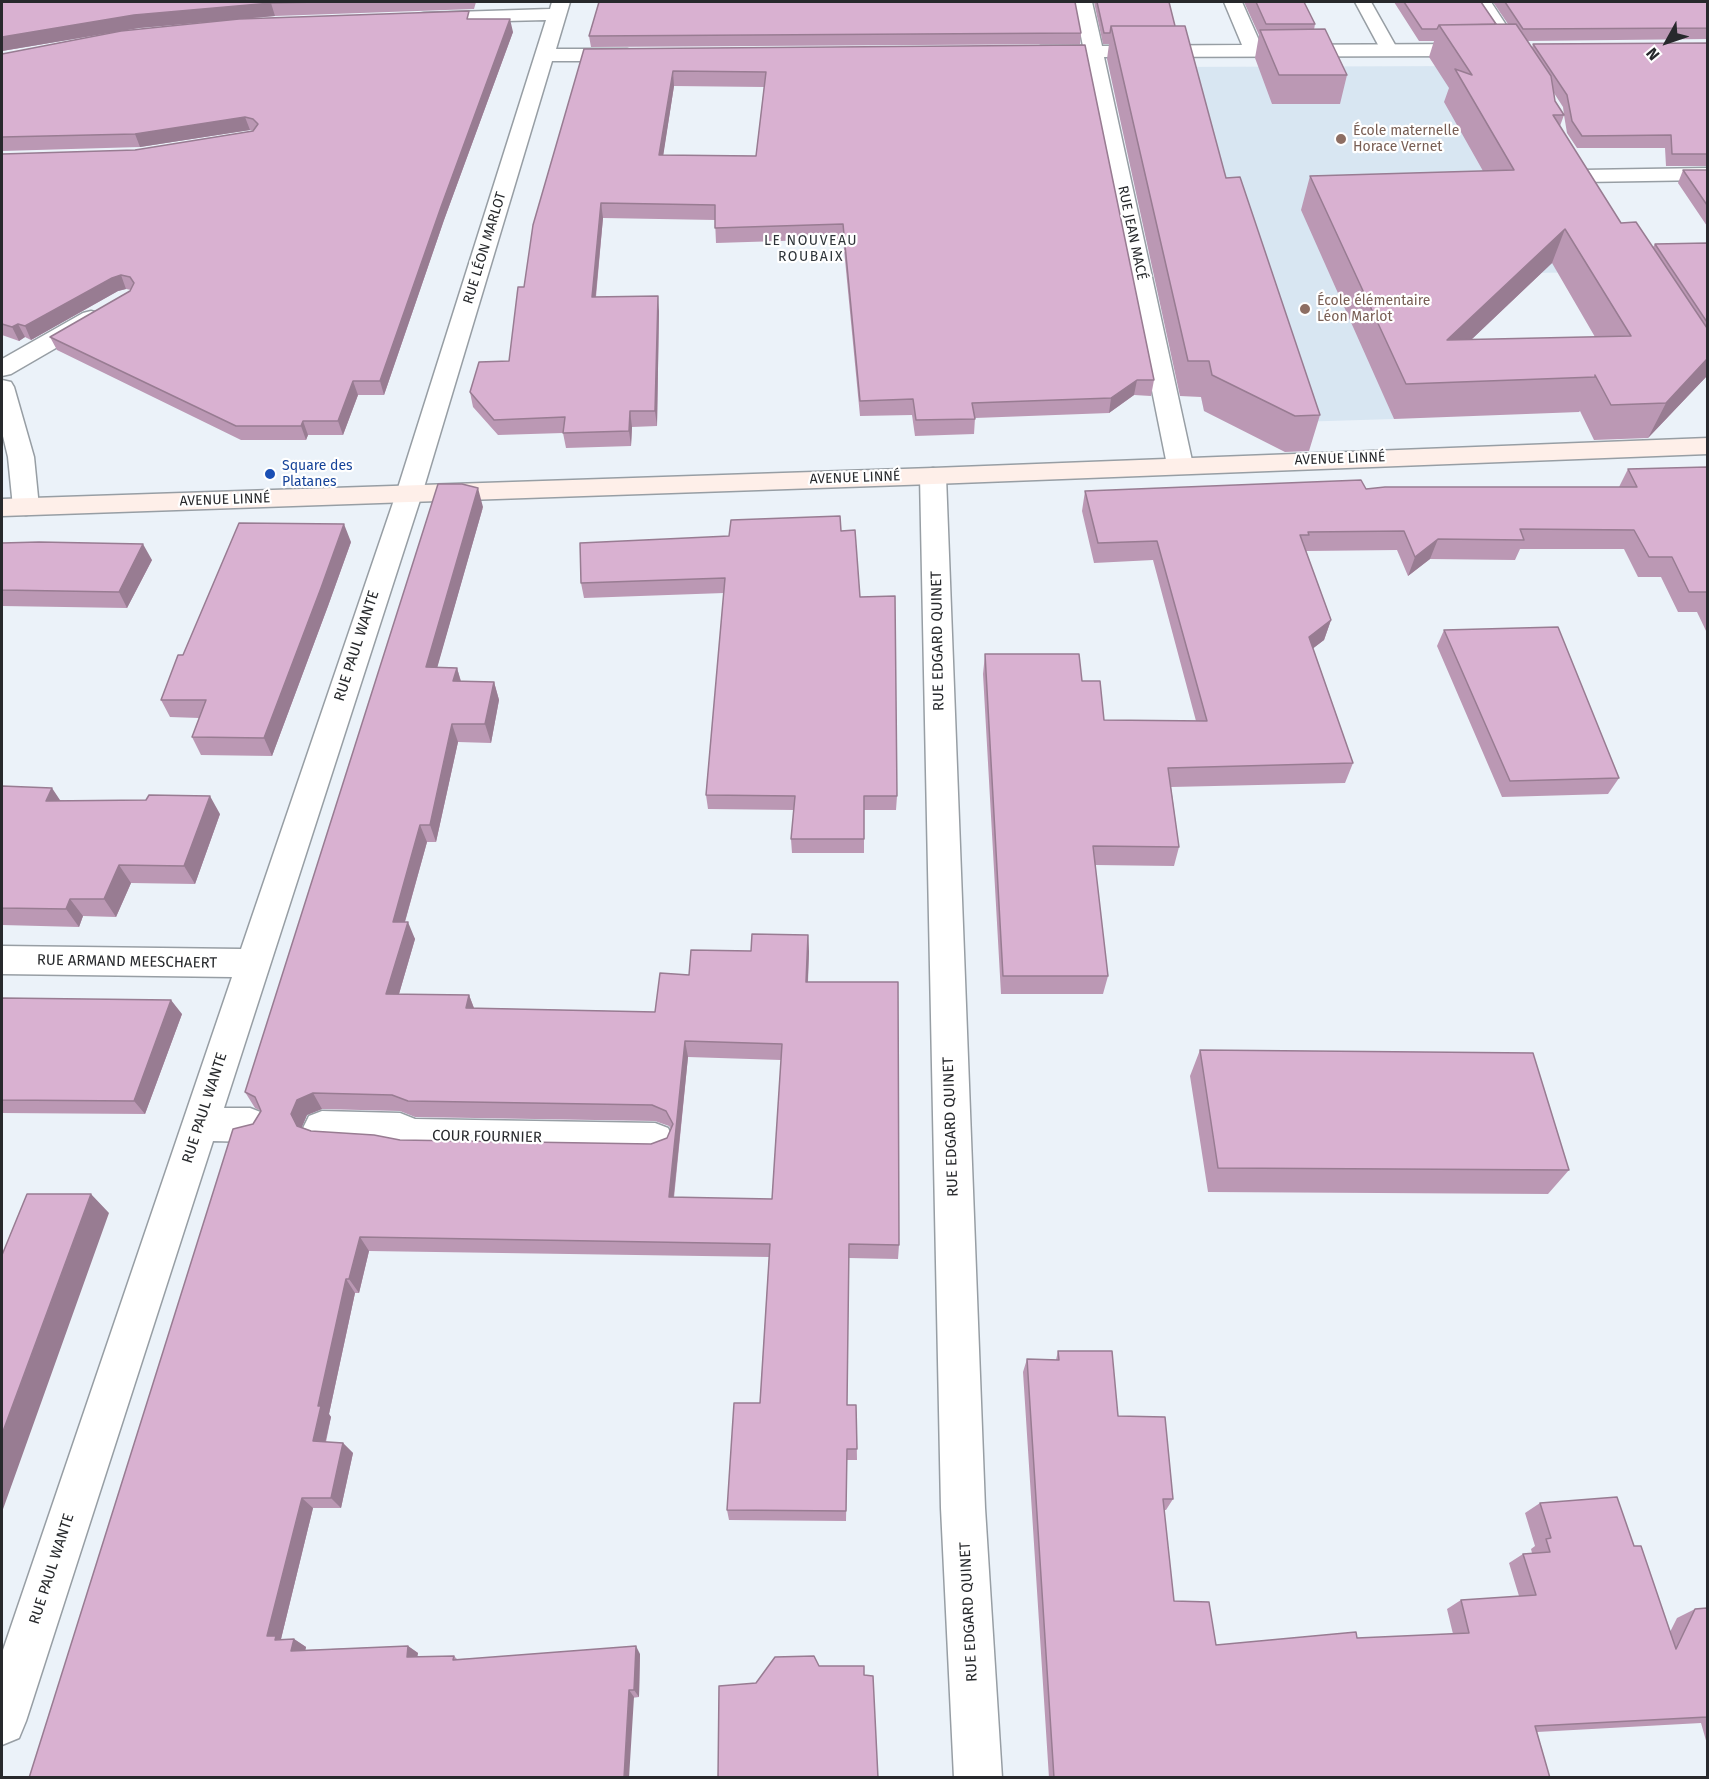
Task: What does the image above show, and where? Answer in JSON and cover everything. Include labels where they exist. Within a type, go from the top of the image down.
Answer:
[{"type":"street","name":"RUE JEAN MACÉ","points":[[1083,2],[1180,465]]},
{"type":"street","points":[[1233,2],[1254,51]]},
{"type":"street","points":[[1482,2],[1533,80]]},
{"type":"street","points":[[406,18],[559,8]]},
{"type":"street","name":"RUE LÉON MARLOT","points":[[409,494],[559,8]]},
{"type":"street","points":[[1023,52],[1539,49]]},
{"type":"street","points":[[544,55],[647,55]]},
{"type":"street","points":[[1595,195],[1577,167],[1707,174]]},
{"type":"street","points":[[2,369],[106,310]]},
{"type":"street","points":[[2,387],[21,457],[14,507]]},
{"type":"street","name":"AVENUE LINNÉ","points":[[14,507],[933,476],[1707,446]]},
{"type":"street","name":"RUE EDGARD QUINET","points":[[933,476],[963,1508],[978,1778]]},
{"type":"street","name":"RUE PAUL WANTE","points":[[2,1722],[409,494]]},
{"type":"street","name":"RUE ARMAND MEESCHAERT","points":[[2,960],[253,963]]},
{"type":"street","points":[[199,1124],[250,1125]]},
{"type":"street","name":"COUR FOURNIER","points":[[322,1128],[400,1130],[408,1136],[655,1140]]},
{"type":"lane","points":[[1363,2],[1389,50]]},
{"type":"shaded area","points":[[1474,66],[1615,272],[1522,273],[1377,379],[1394,419],[1230,424],[1204,411],[1135,77],[1153,67]]},
{"type":"building","points":[[2,2],[319,2],[271,3],[134,15],[2,37]]},
{"type":"building","points":[[599,2],[1075,2],[1081,33],[589,36]]},
{"type":"building","points":[[1097,2],[1169,2],[1175,26],[1111,26],[1110,33],[1104,33]]},
{"type":"building","points":[[1256,2],[1304,2],[1315,24],[1266,24]]},
{"type":"building","points":[[1404,2],[1481,2],[1496,24],[1439,25],[1437,29],[1422,29]]},
{"type":"building","points":[[1505,2],[1707,2],[1707,28],[1523,29]]},
{"type":"building","points":[[469,11],[467,19],[510,19],[380,381],[353,381],[338,421],[303,421],[301,426],[236,426],[50,337],[130,291],[134,283],[130,277],[121,275],[112,278],[25,326],[18,324],[12,327],[2,324],[2,154],[135,150],[253,131],[258,124],[253,119],[245,117],[135,134],[2,137],[2,54],[121,31],[239,19]]},
{"type":"building","points":[[1516,24],[1551,76],[1555,101],[1564,115],[1553,115],[1621,223],[1636,222],[1707,328],[1707,359],[1666,403],[1611,405],[1595,375],[1595,377],[1406,384],[1310,176],[1514,170],[1455,69],[1472,75],[1439,25]],"holes":[[[1565,229],[1631,336],[1447,340]]]},
{"type":"building","points":[[1111,26],[1185,26],[1226,178],[1240,177],[1320,415],[1295,416],[1212,375],[1209,361],[1188,361]]},
{"type":"building","points":[[1325,29],[1347,75],[1279,75],[1260,30]]},
{"type":"building","points":[[1707,43],[1707,154],[1672,154],[1671,135],[1582,136],[1572,121],[1567,95],[1533,44]]},
{"type":"building","points":[[1085,45],[1154,380],[1137,380],[1111,398],[972,403],[975,419],[916,420],[913,399],[860,401],[843,224],[715,228],[715,205],[601,203],[592,297],[658,296],[655,411],[630,411],[629,431],[563,433],[565,417],[494,420],[470,392],[479,362],[509,361],[518,287],[524,287],[533,225],[584,49]],"holes":[[[673,71],[766,72],[756,156],[659,155]]]},
{"type":"building","points":[[1683,170],[1707,170],[1707,205]]},
{"type":"building","points":[[1707,243],[1707,322],[1655,244]]},
{"type":"building","points":[[1707,467],[1707,592],[1689,592],[1672,557],[1649,557],[1634,530],[1520,529],[1524,540],[1438,539],[1415,557],[1404,531],[1308,532],[1309,535],[1300,535],[1331,620],[1309,637],[1353,763],[1168,768],[1179,847],[1093,846],[1108,976],[1003,976],[985,654],[1079,654],[1082,681],[1100,681],[1104,720],[1207,721],[1157,541],[1098,543],[1085,491],[1361,480],[1366,489],[1385,487],[1637,487],[1628,469]]},
{"type":"building","points":[[438,484],[462,484],[478,488],[426,667],[457,668],[453,681],[494,682],[485,724],[452,724],[430,825],[420,825],[393,922],[408,922],[386,994],[469,995],[466,1008],[655,1012],[660,973],[689,975],[691,950],[751,951],[752,934],[808,935],[806,982],[898,982],[899,1245],[849,1244],[847,1405],[856,1405],[857,1449],[847,1449],[846,1511],[727,1510],[734,1403],[760,1403],[770,1244],[360,1237],[349,1279],[346,1279],[318,1406],[321,1406],[313,1441],[343,1443],[331,1498],[302,1498],[267,1636],[276,1636],[275,1640],[294,1639],[291,1651],[408,1646],[407,1657],[454,1656],[453,1660],[636,1646],[634,1690],[629,1690],[624,1778],[29,1778],[233,1129],[253,1124],[261,1111],[255,1097],[245,1092]],"holes":[[[685,1041],[782,1044],[772,1199],[669,1197]],[[313,1093],[392,1095],[408,1101],[652,1105],[666,1111],[673,1124],[667,1138],[651,1144],[400,1140],[374,1135],[311,1131],[297,1126],[291,1114],[297,1100]]]},
{"type":"building","points":[[840,516],[841,531],[855,530],[860,597],[895,596],[897,796],[864,796],[864,839],[791,839],[795,796],[706,795],[725,578],[581,583],[580,543],[729,536],[731,520]]},
{"type":"building","points":[[239,523],[344,524],[264,738],[192,737],[206,700],[161,700],[178,655],[183,655]]},
{"type":"building","points":[[2,543],[143,544],[119,592],[2,590]]},
{"type":"building","points":[[1558,627],[1619,778],[1510,781],[1444,630]]},
{"type":"building","points":[[2,786],[52,788],[46,801],[146,800],[149,795],[210,796],[184,866],[119,865],[104,899],[70,899],[66,909],[2,908]]},
{"type":"building","points":[[2,998],[171,1000],[134,1101],[2,1100]]},
{"type":"building","points":[[1200,1050],[1533,1053],[1569,1170],[1218,1168]]},
{"type":"building","points":[[27,1194],[91,1194],[2,1434],[2,1255]]},
{"type":"building","points":[[1058,1351],[1112,1351],[1118,1416],[1165,1417],[1173,1499],[1163,1499],[1174,1601],[1209,1602],[1216,1645],[1356,1632],[1357,1638],[1469,1633],[1461,1600],[1536,1595],[1523,1554],[1550,1552],[1546,1539],[1551,1538],[1540,1503],[1617,1497],[1634,1546],[1641,1546],[1676,1649],[1695,1609],[1707,1608],[1707,1717],[1535,1726],[1550,1778],[1054,1778],[1027,1359],[1059,1360]]},
{"type":"building","points":[[814,1656],[819,1666],[864,1666],[864,1675],[873,1676],[878,1778],[718,1778],[719,1686],[756,1683],[775,1657]]},
{"type":"place","name":"École maternelle Horace Vernet","points":[[1341,139]]},
{"type":"place","name":"École élémentaire Léon Marlot","points":[[1305,309]]},
{"type":"place","name":"Square des Platanes","points":[[270,474]]},
{"type":"district","name":"LE NOUVEAU ROUBAIX","points":[[811,250]]}]
